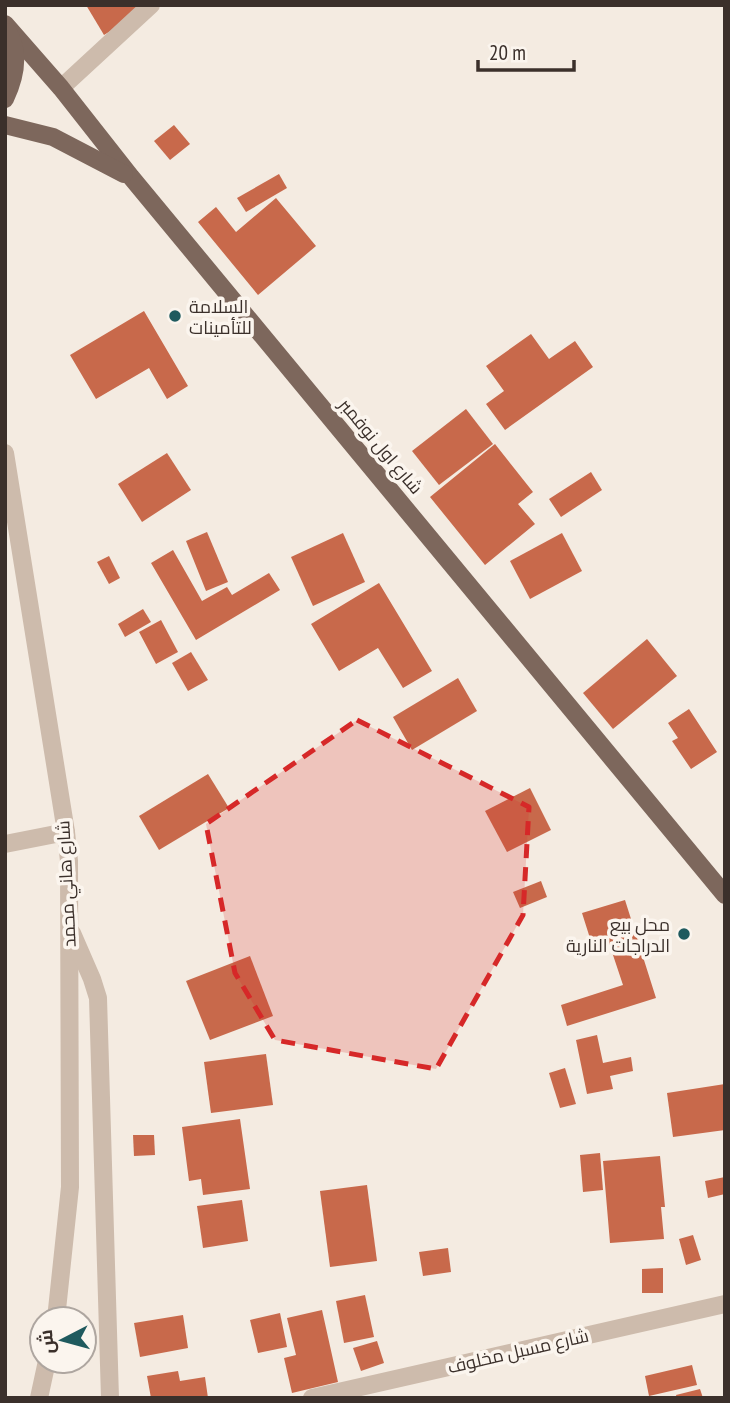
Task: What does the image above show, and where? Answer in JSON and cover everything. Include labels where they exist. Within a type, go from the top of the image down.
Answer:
[{"type":"main road","name":"شارع اول نوفمبر","points":[[5,25],[61,88],[131,177],[725,895]]},
{"type":"main road","points":[[5,25],[11,37],[16,60],[13,83],[5,99]]},
{"type":"main road","points":[[5,125],[53,137],[131,177]]},
{"type":"street","points":[[61,88],[151,5]]},
{"type":"street","name":"شارع هاني محمد","points":[[5,453],[69,861],[70,1187],[57,1305]]},
{"type":"street","points":[[5,844],[66,832]]},
{"type":"street","points":[[69,927],[92,979],[97,998],[110,1398]]},
{"type":"street","name":"شارع مسبل مخلوف","points":[[312,1398],[725,1304]]},
{"type":"street","points":[[39,1398],[44,1375]]},
{"type":"highlighted area","points":[[357,720],[529,807],[523,915],[436,1069],[275,1040],[235,973],[206,824]]},
{"type":"building","points":[[86,5],[153,5],[104,35]]},
{"type":"building","points":[[174,125],[190,144],[170,160],[154,141]]},
{"type":"building","points":[[279,174],[287,188],[246,212],[237,198]]},
{"type":"building","points":[[276,198],[316,246],[258,295],[198,222],[216,207],[236,232]]},
{"type":"building","points":[[144,311],[188,386],[167,399],[149,368],[96,399],[70,355]]},
{"type":"building","points":[[531,334],[549,359],[575,341],[593,367],[505,430],[486,404],[504,391],[486,366]]},
{"type":"building","points":[[466,409],[493,444],[439,485],[412,451]]},
{"type":"building","points":[[495,444],[533,492],[518,504],[535,524],[485,565],[430,497]]},
{"type":"building","points":[[167,453],[191,490],[142,522],[118,484]]},
{"type":"building","points":[[591,472],[602,490],[561,517],[549,499]]},
{"type":"building","points":[[207,532],[228,582],[206,591],[186,541]]},
{"type":"building","points":[[343,533],[365,582],[313,606],[291,557]]},
{"type":"building","points":[[562,533],[582,571],[530,599],[510,561]]},
{"type":"building","points":[[173,550],[202,601],[227,587],[232,595],[269,573],[280,590],[196,640],[151,563]]},
{"type":"building","points":[[109,556],[120,578],[109,584],[97,562]]},
{"type":"building","points":[[379,583],[432,671],[403,688],[378,648],[339,671],[311,624]]},
{"type":"building","points":[[143,609],[151,622],[125,637],[118,624]]},
{"type":"building","points":[[161,620],[178,652],[156,664],[139,632]]},
{"type":"building","points":[[647,639],[677,676],[613,729],[583,693]]},
{"type":"building","points":[[191,652],[208,680],[188,691],[172,663]]},
{"type":"building","points":[[458,678],[477,711],[412,750],[393,717]]},
{"type":"building","points":[[689,709],[717,752],[691,769],[672,741],[678,738],[668,723]]},
{"type":"building","points":[[208,774],[229,808],[159,850],[139,816]]},
{"type":"building","points":[[530,788],[551,830],[507,852],[485,811]]},
{"type":"building","points":[[541,881],[547,897],[520,908],[513,892]]},
{"type":"building","points":[[625,900],[656,998],[567,1026],[561,1005],[623,985],[611,949],[595,954],[582,913]]},
{"type":"building","points":[[250,956],[273,1016],[210,1040],[186,981]]},
{"type":"building","points":[[597,1035],[603,1063],[631,1057],[633,1071],[610,1076],[613,1089],[587,1094],[576,1040]]},
{"type":"building","points":[[266,1054],[273,1105],[211,1113],[204,1062]]},
{"type":"building","points":[[565,1068],[576,1104],[560,1108],[549,1073]]},
{"type":"building","points":[[725,1084],[725,1130],[673,1137],[667,1093]]},
{"type":"building","points":[[240,1119],[250,1189],[203,1195],[201,1179],[189,1181],[182,1127]]},
{"type":"building","points":[[133,1135],[154,1135],[155,1155],[134,1156]]},
{"type":"building","points":[[600,1153],[603,1190],[583,1192],[580,1155]]},
{"type":"building","points":[[660,1156],[665,1207],[661,1207],[664,1239],[610,1243],[603,1161]]},
{"type":"building","points":[[725,1177],[725,1194],[708,1198],[705,1181]]},
{"type":"building","points":[[367,1185],[377,1261],[330,1267],[320,1191]]},
{"type":"building","points":[[242,1200],[248,1241],[203,1248],[197,1206]]},
{"type":"building","points":[[693,1235],[701,1260],[686,1265],[679,1239]]},
{"type":"building","points":[[448,1248],[451,1272],[423,1276],[419,1252]]},
{"type":"building","points":[[663,1268],[663,1293],[642,1293],[642,1269]]},
{"type":"building","points":[[365,1295],[374,1337],[344,1343],[336,1301]]},
{"type":"building","points":[[322,1310],[338,1382],[292,1393],[284,1358],[296,1355],[287,1318]]},
{"type":"building","points":[[280,1313],[287,1347],[258,1353],[250,1320]]},
{"type":"building","points":[[183,1315],[188,1348],[140,1357],[134,1323]]},
{"type":"building","points":[[377,1341],[384,1363],[361,1371],[353,1348]]},
{"type":"building","points":[[692,1365],[697,1385],[649,1396],[645,1376]]},
{"type":"building","points":[[178,1371],[180,1381],[205,1377],[208,1398],[151,1398],[147,1376]]},
{"type":"building","points":[[700,1389],[703,1398],[677,1398],[676,1395]]},
{"type":"place","name":"السلامة للتأمينات","points":[[175,316]]},
{"type":"place","name":"محل بيع الدراجات النارية","points":[[684,934]]}]
